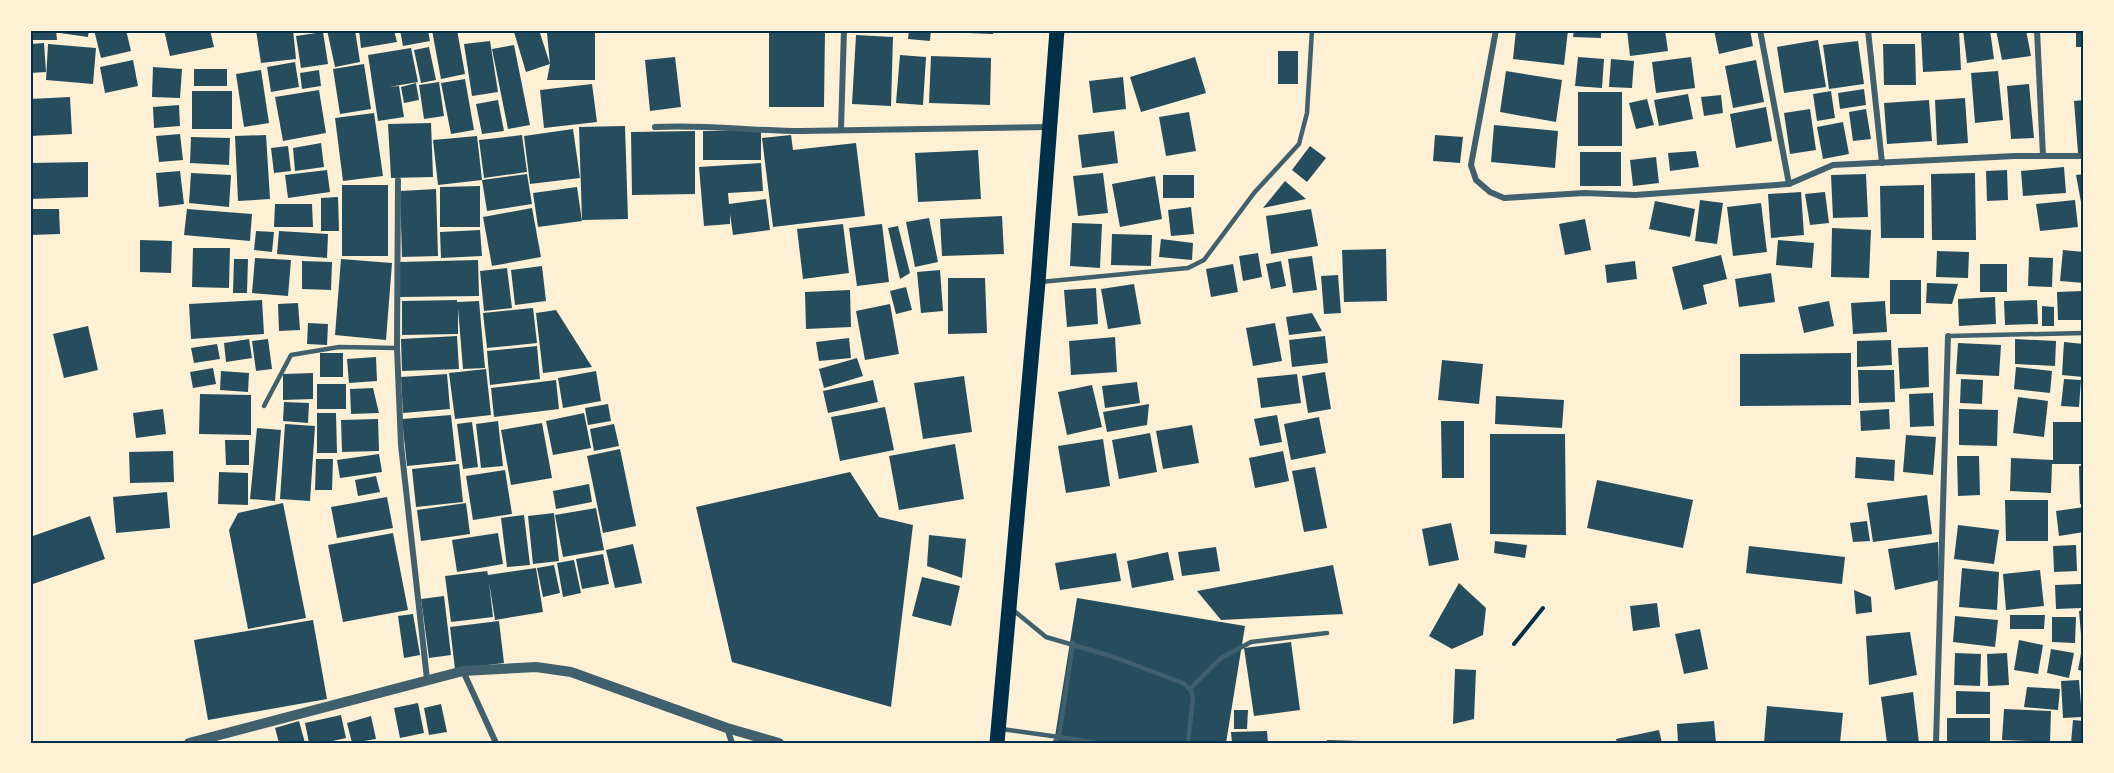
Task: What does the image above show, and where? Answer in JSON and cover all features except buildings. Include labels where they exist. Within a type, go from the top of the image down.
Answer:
[{"type":"main road","points":[[997,736],[1038,282],[1057,30]]},
{"type":"street","points":[[841,129],[844,30]]},
{"type":"street","points":[[1496,30],[1471,165],[1476,180],[1490,192],[1504,198],[1584,193],[1635,195],[1789,184],[1833,165],[2015,156],[2084,156]]},
{"type":"street","points":[[1760,30],[1789,184]]},
{"type":"street","points":[[1868,30],[1882,163]]},
{"type":"street","points":[[2037,30],[2043,156]]},
{"type":"street","points":[[655,128],[689,125],[726,129],[1049,127]]},
{"type":"street","points":[[398,180],[397,348],[401,445],[427,679]]},
{"type":"street","points":[[1936,743],[1948,336]]},
{"type":"street","points":[[189,743],[463,671],[536,667],[571,672],[728,728],[779,743]]},
{"type":"street","points":[[463,671],[496,743]]},
{"type":"street","points":[[728,728],[732,743]]},
{"type":"lane","points":[[1038,282],[1188,268],[1204,260],[1254,193],[1299,144],[1307,113],[1312,30]]},
{"type":"lane","points":[[1948,336],[2084,333]]},
{"type":"lane","points":[[264,406],[291,355],[339,347],[397,348]]},
{"type":"lane","points":[[1009,607],[1046,637],[1073,643],[1184,683],[1190,689],[1193,697],[1188,743]]},
{"type":"lane","points":[[1190,689],[1221,658],[1251,642],[1327,633]]},
{"type":"lane","points":[[1054,743],[1059,736],[1073,643]]},
{"type":"lane","points":[[997,736],[1059,736],[1098,743]]},
{"type":"path","points":[[1514,644],[1543,608]]}]
